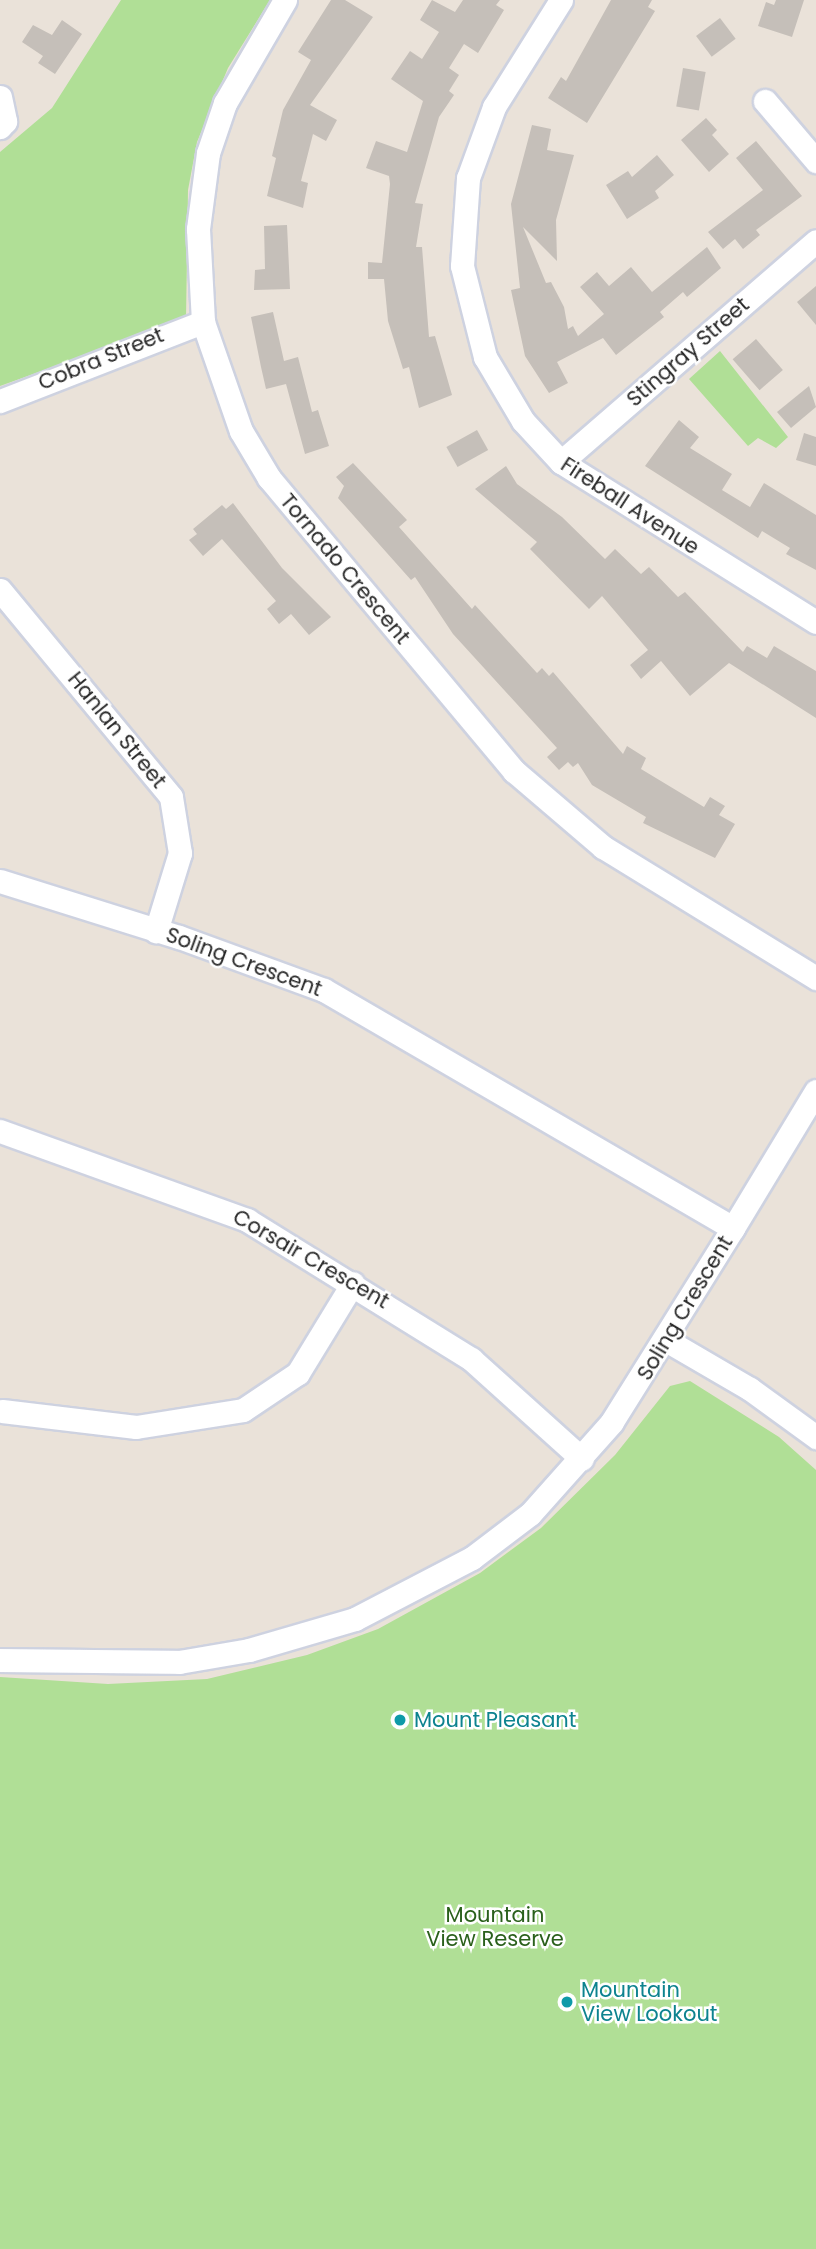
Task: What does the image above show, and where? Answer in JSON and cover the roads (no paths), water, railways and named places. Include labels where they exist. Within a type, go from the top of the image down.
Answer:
[{"type":"street","name":"Tornado Crescent","points":[[285,0],[225,103],[208,153],[198,229],[203,322],[232,408],[269,478],[514,771],[603,847],[816,978]]},
{"type":"street","name":"Fireball Avenue","points":[[561,0],[487,121],[468,178],[461,239],[469,307],[485,357],[518,414],[561,462],[816,622]]},
{"type":"street","points":[[0,97],[5,121],[0,127]]},
{"type":"street","points":[[765,101],[816,160]]},
{"type":"street","name":"Stingray Street","points":[[561,462],[816,241]]},
{"type":"street","name":"Cobra Street","points":[[0,401],[203,322]]},
{"type":"street","name":"Hanlan Street","points":[[0,590],[170,797],[180,853],[156,931]]},
{"type":"street","name":"Soling Crescent","points":[[0,881],[156,931],[342,999],[733,1228],[666,1340],[582,1459],[530,1514],[472,1558],[342,1623],[260,1647],[179,1662],[0,1660]]},
{"type":"street","points":[[733,1228],[816,1092]]},
{"type":"street","name":"Corsair Crescent","points":[[0,1131],[225,1210],[353,1283],[471,1359],[582,1459]]},
{"type":"street","points":[[2,1411],[136,1427],[243,1410],[298,1373],[353,1283]]},
{"type":"street","points":[[666,1340],[792,1416],[816,1437]]},
{"type":"place","name":"Mount Pleasant","points":[[400,1720]]},
{"type":"place","name":"Mountain View Lookout","points":[[567,2002]]},
{"type":"park label","name":"Mountain View Reserve","points":[[495,1927]]}]
